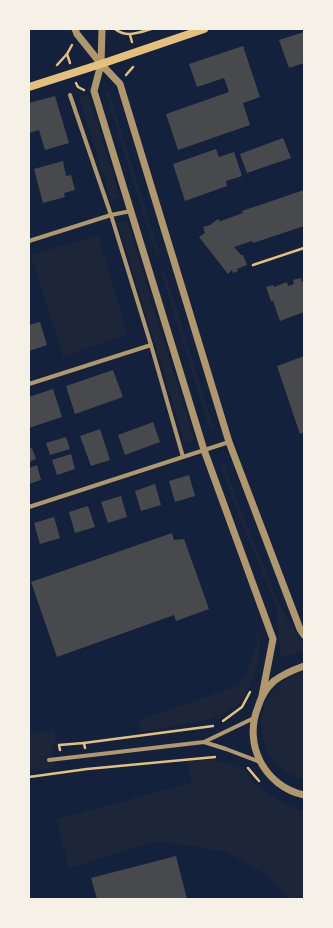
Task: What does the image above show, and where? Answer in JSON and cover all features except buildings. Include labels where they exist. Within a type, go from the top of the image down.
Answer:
[{"type":"main road","points":[[29,87],[204,29]]},
{"type":"street","points":[[75,29],[76,34],[120,84],[230,442],[300,629],[304,635]]},
{"type":"street","points":[[102,29],[101,64],[94,91],[204,450],[273,639],[262,696],[254,718],[253,741],[260,762],[274,780],[294,792],[304,794]]},
{"type":"street","points":[[70,95],[111,215],[151,345],[183,457]]},
{"type":"street","points":[[29,241],[111,215],[131,211]]},
{"type":"street","points":[[29,384],[151,345]]},
{"type":"street","points":[[29,507],[230,442]]},
{"type":"street","points":[[262,696],[274,682],[289,671],[304,666]]},
{"type":"street","points":[[48,760],[204,742],[254,718]]},
{"type":"street","points":[[204,742],[260,762]]},
{"type":"path","points":[[115,29],[120,33],[130,35],[151,29]]},
{"type":"path","points":[[54,66],[60,63],[74,41]]},
{"type":"path","points":[[126,82],[126,75],[131,67],[139,64]]},
{"type":"path","points":[[253,265],[304,248]]},
{"type":"path","points":[[84,742],[211,727],[221,722],[242,707],[252,688]]},
{"type":"path","points":[[221,722],[223,732]]},
{"type":"path","points":[[29,777],[62,772],[212,757],[228,759],[226,749]]},
{"type":"shaded area","points":[[109,92],[160,255],[156,256],[106,93]]},
{"type":"shaded area","points":[[88,94],[120,198],[111,200],[79,97]]},
{"type":"shaded area","points":[[127,221],[194,440],[185,443],[118,223]]},
{"type":"shaded area","points":[[98,235],[127,334],[63,357],[31,255]]},
{"type":"shaded area","points":[[161,272],[165,272],[214,429],[210,430]]},
{"type":"shaded area","points":[[224,464],[238,503],[280,606],[304,645],[304,651],[281,658],[276,606],[234,504],[221,465]]},
{"type":"shaded area","points":[[256,626],[260,640],[257,669],[241,702],[218,718],[141,732],[139,720],[238,686],[247,673],[257,643]]},
{"type":"shaded area","points":[[304,672],[304,779],[286,772],[277,764],[270,754],[264,743],[262,719],[264,707],[269,696],[277,687],[289,678]]},
{"type":"shaded area","points":[[52,730],[55,732],[56,740],[52,747],[54,767],[29,772],[29,733]]},
{"type":"shaded area","points":[[212,759],[228,763],[245,771],[253,782],[282,803],[304,811],[304,899],[290,899],[265,874],[228,852],[157,841],[69,868],[56,819],[192,783],[186,761]]}]
